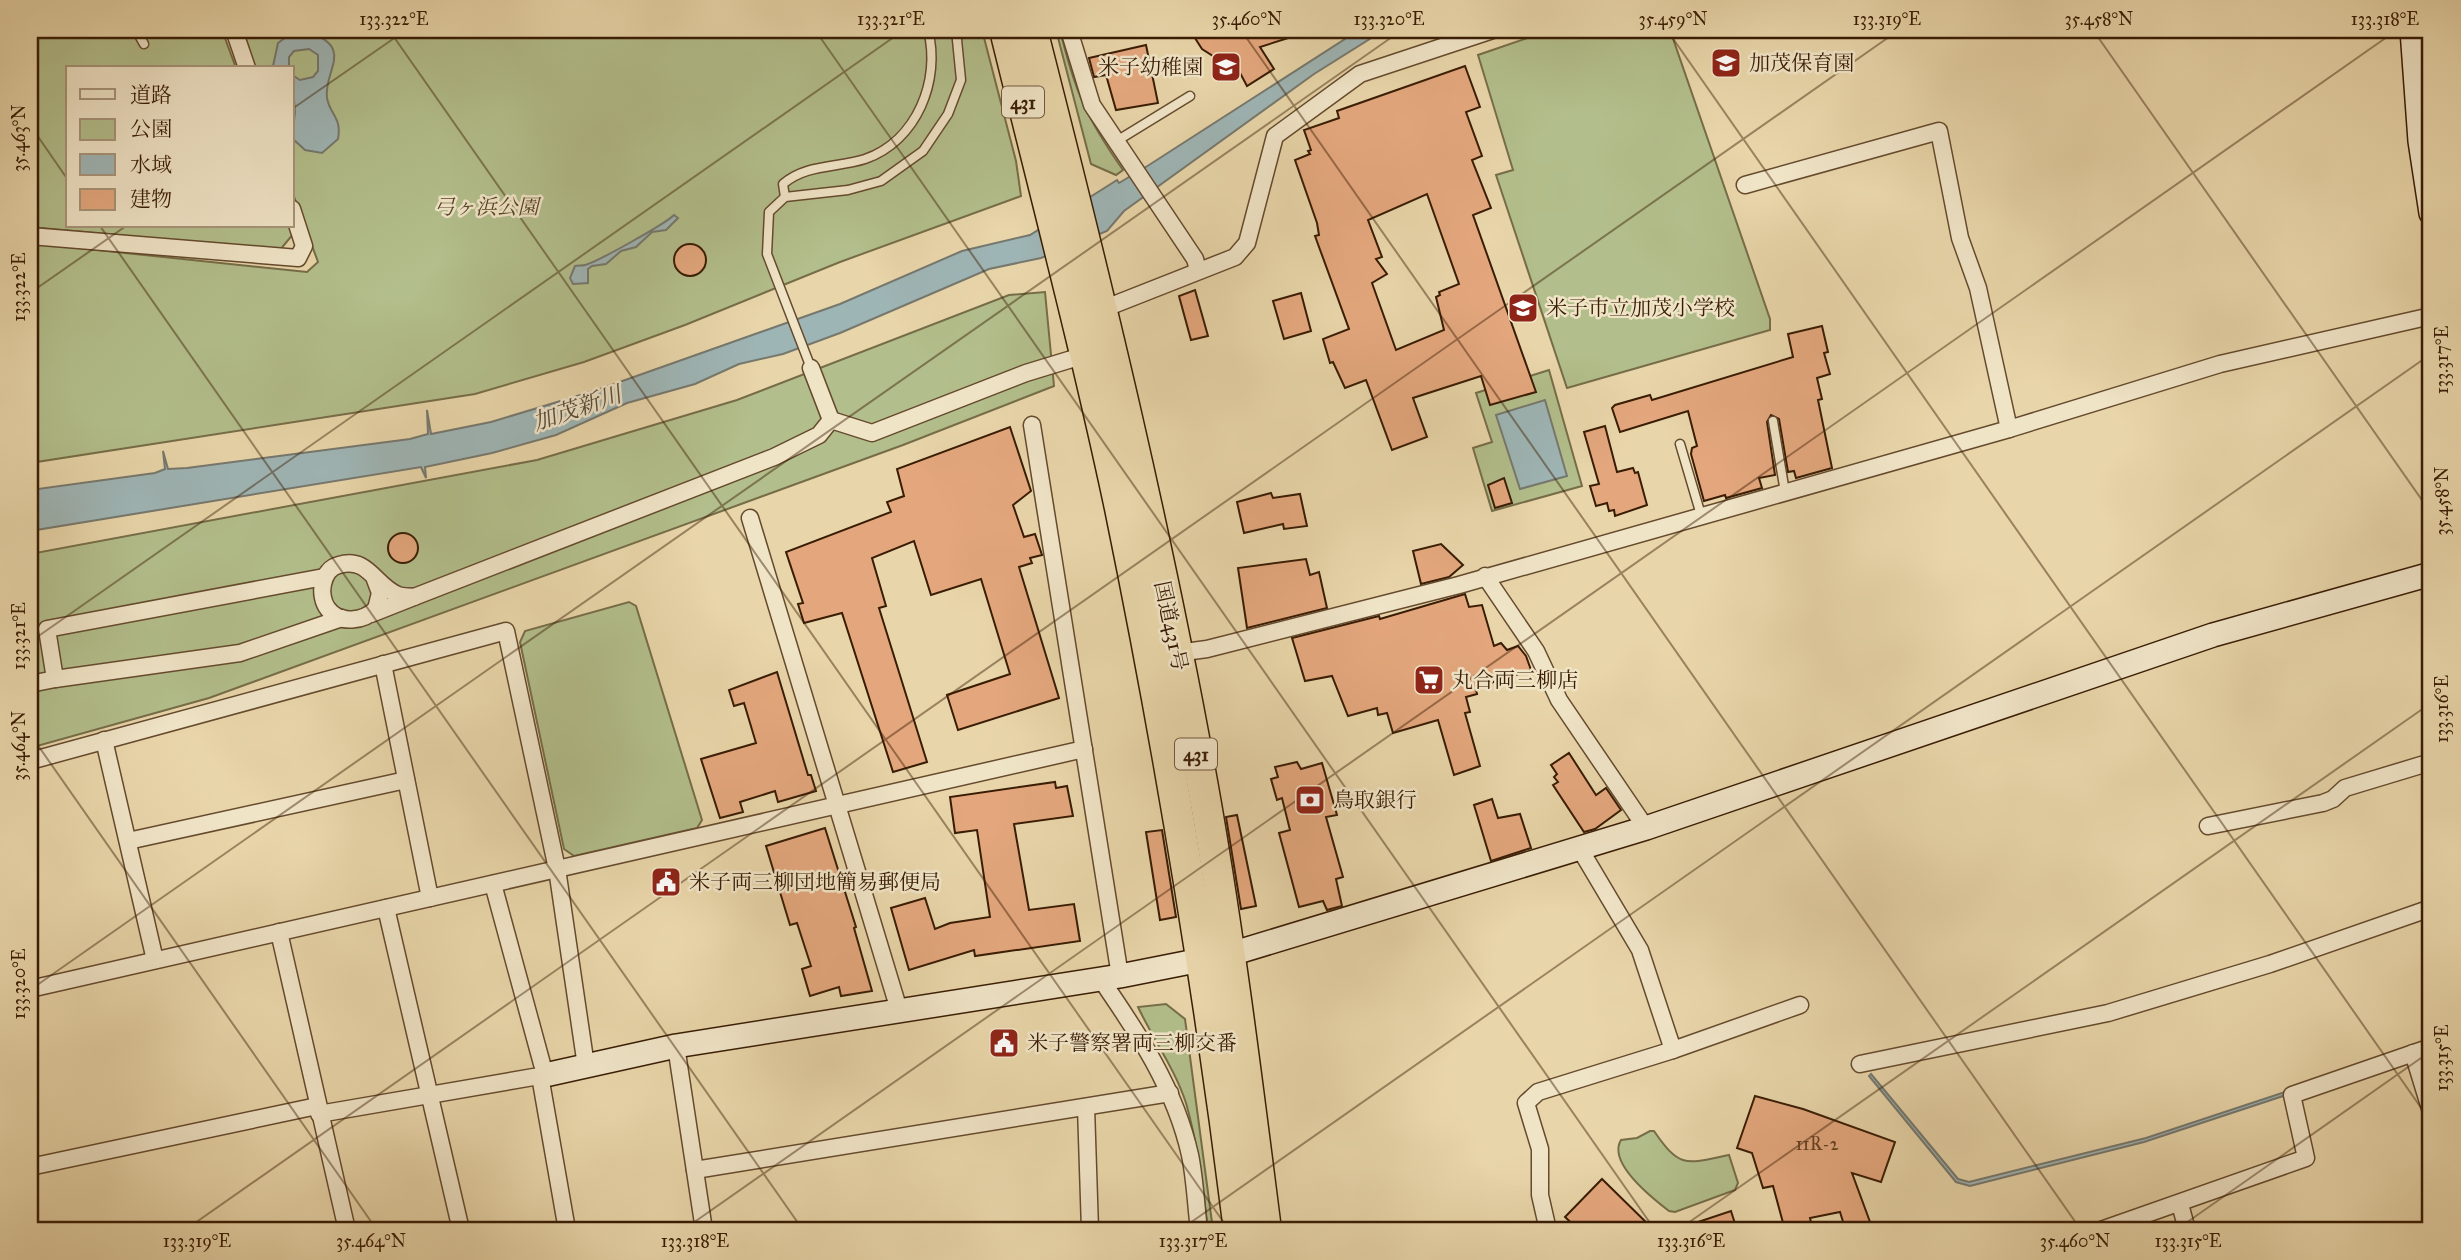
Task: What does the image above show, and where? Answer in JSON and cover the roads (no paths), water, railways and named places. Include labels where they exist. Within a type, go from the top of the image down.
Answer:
[{"type":"highway","name":"国道431号","points":[[1005,30],[1054,170],[1089,294],[1177,653],[1231,954],[1266,1230]]},
{"type":"highway","name":"国道431号","points":[[1032,30],[1054,170]]},
{"type":"highway","name":"国道431号","points":[[1089,294],[1085,355],[1149,658],[1201,961],[1239,1230]]},
{"type":"street","points":[[234,30],[246,66]]},
{"type":"street","points":[[1069,30],[1087,94],[1115,142],[1195,259],[1198,270]]},
{"type":"street","points":[[1089,294],[1198,270],[1235,257],[1247,243],[1275,136],[1360,74],[1493,30]]},
{"type":"street","points":[[2412,30],[2424,78],[2420,141],[2431,213]]},
{"type":"street","points":[[1745,185],[1939,131],[1960,238],[1978,288],[2009,429]]},
{"type":"street","points":[[30,236],[298,258],[304,246],[294,215]]},
{"type":"street","points":[[1177,653],[1207,649],[1485,576],[2009,429],[2220,364],[2431,316]]},
{"type":"street","points":[[831,420],[872,433],[1026,373],[1085,355]]},
{"type":"street","points":[[811,368],[831,420]]},
{"type":"street","points":[[414,597],[398,595],[362,564],[347,562],[333,566],[324,577],[321,592],[329,610],[342,618],[360,620],[774,457],[819,435],[831,420]]},
{"type":"street","points":[[1031,425],[1084,749],[1110,977],[1170,1093],[1190,1155],[1199,1230]]},
{"type":"street","points":[[750,518],[899,1010]]},
{"type":"street","points":[[30,1167],[318,1110],[542,1075],[676,1045],[1110,977],[1231,954],[1646,828],[2213,635],[2431,574]]},
{"type":"street","points":[[1485,576],[1536,651],[1559,700],[1646,828]]},
{"type":"street","points":[[55,679],[47,629],[324,577]]},
{"type":"street","points":[[371,614],[376,609],[380,593],[374,577]]},
{"type":"street","points":[[30,684],[240,653],[342,618]]},
{"type":"street","points":[[30,761],[506,631],[556,869],[586,1066]]},
{"type":"street","points":[[383,664],[430,898]]},
{"type":"street","points":[[104,740],[155,960]]},
{"type":"street","points":[[30,989],[1084,749]]},
{"type":"street","points":[[2208,825],[2323,803],[2333,799],[2345,788],[2431,762]]},
{"type":"street","points":[[128,841],[406,780]]},
{"type":"street","points":[[1580,849],[1640,950],[1673,1050]]},
{"type":"street","points":[[493,884],[542,1075],[567,1230]]},
{"type":"street","points":[[386,908],[461,1230]]},
{"type":"street","points":[[1860,1064],[2108,1013],[2270,964],[2431,908]]},
{"type":"street","points":[[279,932],[347,1230]]},
{"type":"street","points":[[1548,1230],[1540,1195],[1540,1149],[1526,1103],[1538,1092],[1673,1050],[1800,1005]]},
{"type":"street","points":[[676,1045],[704,1230]]},
{"type":"street","points":[[2101,1230],[2306,1158],[2292,1095],[2431,1047]]},
{"type":"street","points":[[2413,1054],[2431,1112]]},
{"type":"street","points":[[695,1170],[1170,1093]]},
{"type":"street","points":[[1086,1108],[1090,1230]]},
{"type":"street","points":[[2180,1204],[2187,1230]]},
{"type":"street","points":[[691,1230],[701,1210]]},
{"type":"lane","points":[[136,30],[144,44]]},
{"type":"lane","points":[[785,197],[783,184],[793,175],[864,159],[900,138],[919,110],[929,82],[934,61],[928,30]]},
{"type":"lane","points":[[811,368],[767,254],[769,212],[785,197],[848,190],[881,181],[923,151],[948,114],[961,80],[956,30]]},
{"type":"lane","points":[[1115,142],[1190,96]]},
{"type":"lane","points":[[1773,421],[1785,492]]},
{"type":"lane","points":[[1680,444],[1701,515]]},
{"type":"water","name":"加茂新川","points":[[1359,30],[1384,30],[1314,74],[1124,211],[1107,231],[1041,258],[989,269],[840,333],[783,354],[739,364],[695,384],[627,403],[556,435],[492,453],[425,467],[426,478],[421,467],[30,531],[30,490],[155,473],[165,469],[163,451],[168,469],[410,439],[428,434],[427,410],[431,434],[491,422],[597,390],[840,304],[962,251],[1030,235],[1117,180],[1119,183],[1149,165]]},
{"type":"water","points":[[305,31],[321,37],[330,44],[334,52],[327,98],[339,132],[338,139],[322,153],[305,150],[294,140],[294,76],[300,80],[313,77],[318,71],[318,55],[309,49],[294,51],[289,57],[289,66],[273,66],[278,43],[293,32]]},
{"type":"water","points":[[674,215],[678,218],[666,230],[652,232],[636,247],[621,251],[606,264],[592,266],[588,269],[588,283],[573,284],[570,278],[575,266],[585,265],[603,257]]},
{"type":"water","points":[[1545,400],[1567,476],[1520,489],[1496,415]]},
{"type":"water","points":[[1871,1074],[1958,1179],[1969,1182],[2146,1138],[2285,1092],[2286,1095],[2144,1142],[1970,1186],[1956,1182],[1869,1076]]},
{"type":"place","name":"加茂保育園","points":[[1726,63]]},
{"type":"place","name":"米子幼稚園","points":[[1226,67]]},
{"type":"place","name":"米子市立加茂小学校","points":[[1523,308]]},
{"type":"place","name":"丸合両三柳店","points":[[1429,680]]},
{"type":"place","name":"鳥取銀行","points":[[1310,800]]},
{"type":"place","name":"米子両三柳団地簡易郵便局","points":[[666,882]]},
{"type":"place","name":"米子警察署両三柳交番","points":[[1004,1043]]},
{"type":"park label","name":"弓ヶ浜公園","points":[[486,207]]}]
